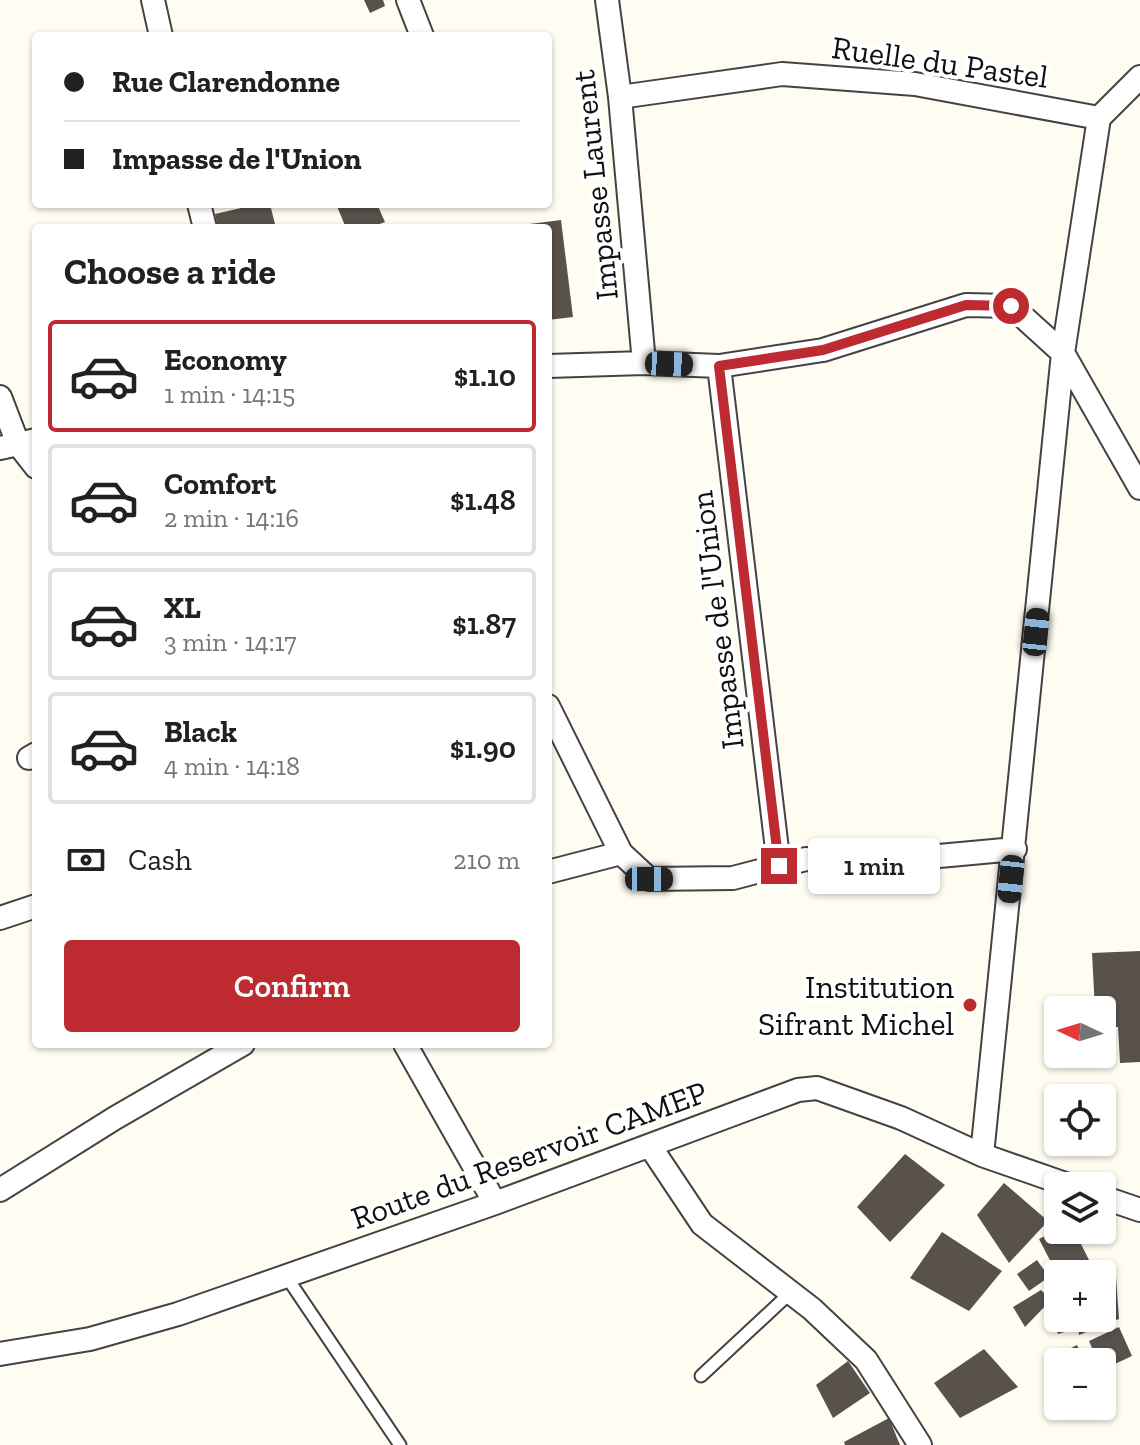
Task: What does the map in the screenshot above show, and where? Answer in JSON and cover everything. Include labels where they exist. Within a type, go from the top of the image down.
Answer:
[{"type":"street","points":[[153,0],[160,32]]},
{"type":"street","points":[[408,0],[420,32]]},
{"type":"street","name":"Impasse Laurent","points":[[607,0],[620,97],[644,363]]},
{"type":"street","name":"Ruelle du Pastel","points":[[620,97],[782,74],[915,84],[1099,118]]},
{"type":"street","points":[[982,1155],[1063,353],[1099,118],[1140,77]]},
{"type":"street","points":[[552,366],[644,363],[719,366],[823,350],[966,305],[1011,306],[1063,353],[1140,488]]},
{"type":"street","name":"Impasse de l'Union","points":[[719,366],[779,866]]},
{"type":"street","points":[[0,397],[18,444],[32,462]]},
{"type":"street","points":[[552,714],[621,853],[649,879],[733,878],[806,859],[874,862],[1015,849]]},
{"type":"street","points":[[552,871],[621,853]]},
{"type":"street","points":[[0,918],[32,907]]},
{"type":"street","points":[[0,1190],[115,1118],[236,1048]]},
{"type":"street","points":[[407,1048],[495,1203]]},
{"type":"street","name":"Route du Reservoir CAMEP","points":[[0,1354],[90,1339],[178,1314],[495,1203],[798,1090],[817,1088],[901,1118],[982,1155],[1044,1177]]},
{"type":"street","points":[[650,1146],[702,1224],[812,1309],[866,1360],[920,1445]]},
{"type":"street","points":[[1116,1205],[1139,1217]]},
{"type":"lane","points":[[286,1276],[400,1445]]},
{"type":"lane","points":[[701,1376],[789,1294]]},
{"type":"building","points":[[364,0],[383,0],[385,6],[370,13]]},
{"type":"building","points":[[241,208],[271,208],[275,224],[217,224],[215,214]]},
{"type":"building","points":[[338,208],[379,208],[385,222],[380,224],[344,224]]},
{"type":"building","points":[[561,220],[573,317],[552,320],[552,224],[530,224]]},
{"type":"building","points":[[1140,951],[1140,1062],[1120,1063],[1116,996],[1094,996],[1092,953]]},
{"type":"building","points":[[905,1154],[945,1185],[890,1242],[857,1207]]},
{"type":"building","points":[[1004,1183],[1044,1218],[1044,1225],[1009,1263],[977,1215]]},
{"type":"building","points":[[942,1232],[1002,1271],[969,1311],[910,1278]]},
{"type":"building","points":[[1044,1236],[1044,1244],[1081,1244],[1089,1260],[1050,1260],[1039,1239]]},
{"type":"building","points":[[1037,1260],[1044,1270],[1044,1280],[1029,1291],[1017,1274]]},
{"type":"building","points":[[1116,1277],[1119,1319],[1116,1320]]},
{"type":"building","points":[[1041,1290],[1044,1293],[1044,1307],[1025,1327],[1013,1307]]},
{"type":"building","points":[[1119,1327],[1132,1356],[1116,1363],[1116,1348],[1092,1348],[1089,1341],[1108,1332],[1116,1332]]},
{"type":"building","points":[[984,1349],[1018,1387],[960,1418],[934,1383]]},
{"type":"building","points":[[848,1361],[870,1393],[833,1418],[816,1385]]},
{"type":"building","points":[[889,1418],[900,1445],[845,1445],[844,1442]]},
{"type":"place","name":"Institution Sifrant Michel","points":[[970,1005]]},
{"type":"route","points":[[779,866],[719,366],[823,350],[966,305],[1011,306]]}]
